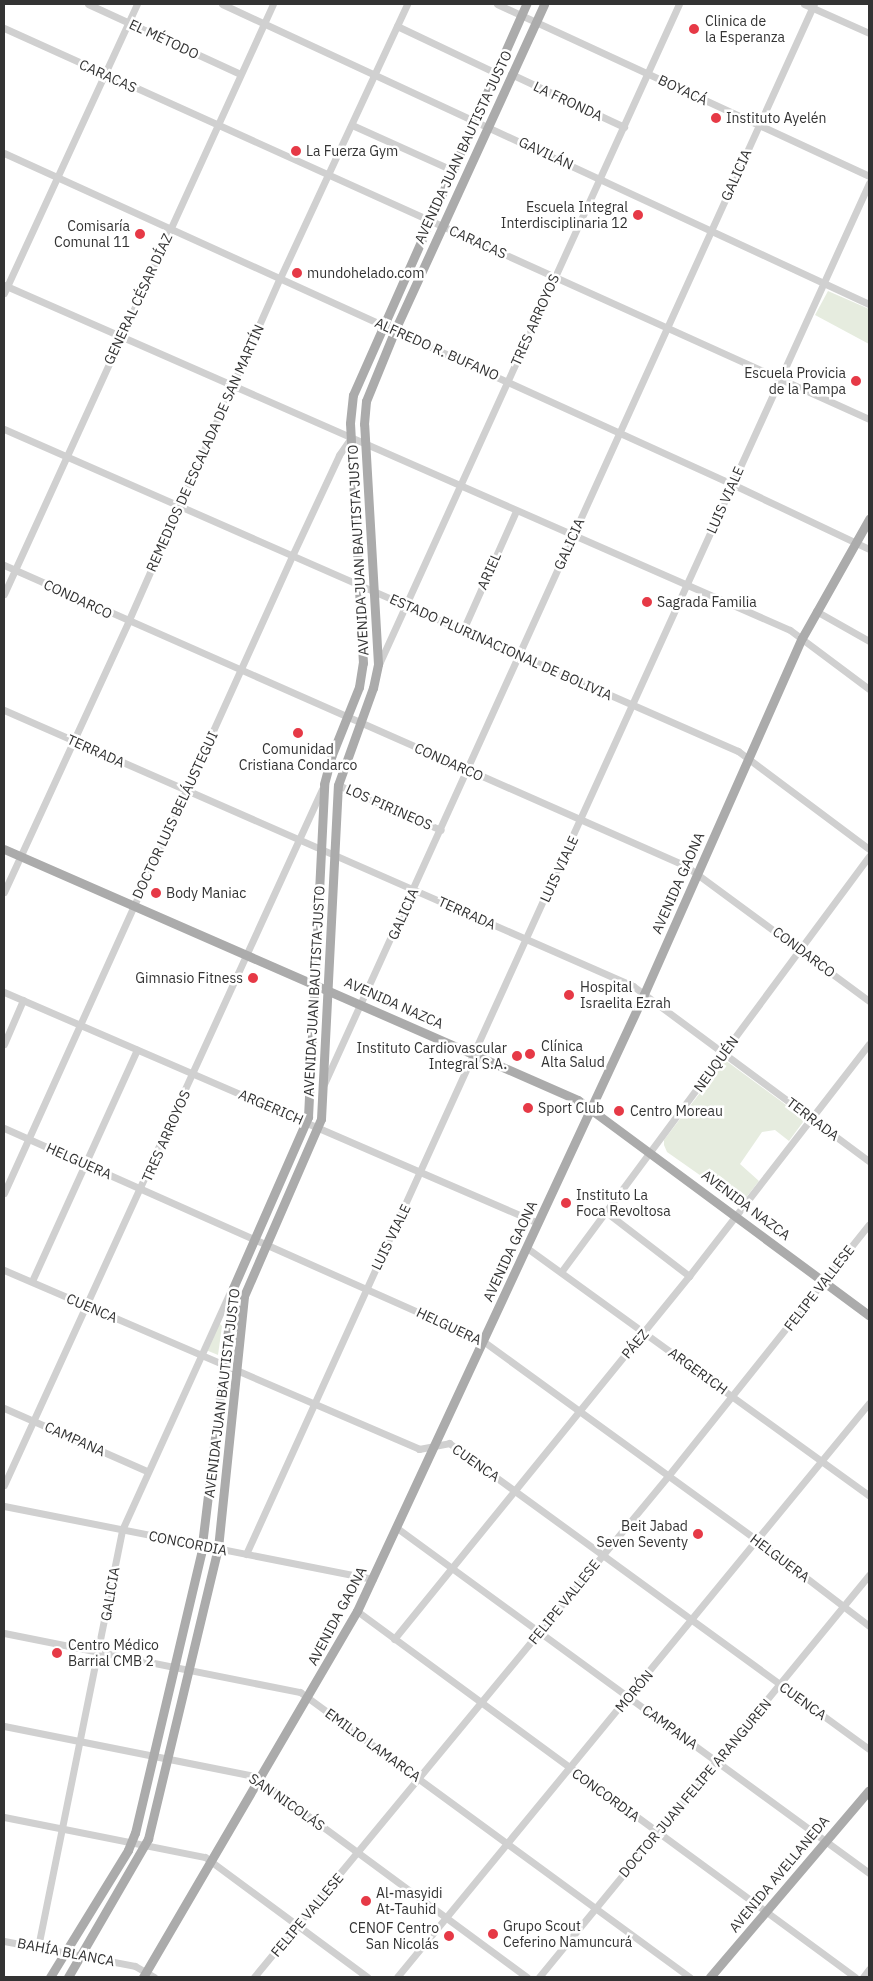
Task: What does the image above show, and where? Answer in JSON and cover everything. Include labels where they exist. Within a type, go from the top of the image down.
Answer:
[{"type":"main road","name":"AVENIDA JUAN BAUTISTA JUSTO","points":[[50,1977],[132,1842],[202,1545],[232,1288],[306,1122],[324,784],[346,717],[359,686],[363,663],[361,586],[351,438],[353,394],[526,4]]},
{"type":"main road","name":"AVENIDA JUAN BAUTISTA JUSTO","points":[[68,1977],[146,1844],[218,1548],[244,1296],[265,1244],[319,1128],[324,1085],[338,784],[359,723],[374,688],[378,664],[376,592],[366,445],[366,401],[394,330],[544,4]]},
{"type":"main road","name":"AVENIDA GAONA","points":[[144,1975],[308,1697],[373,1579],[644,994],[750,759],[802,638],[869,519]]},
{"type":"main road","name":"AVENIDA NAZCA","points":[[4,849],[314,982],[590,1108],[869,1314]]},
{"type":"main road","name":"AVENIDA AVELLANEDA","points":[[710,1977],[869,1790]]},
{"type":"street","name":"EL MÉTODO","points":[[88,4],[240,74]]},
{"type":"street","points":[[137,4],[102,74],[58,176],[5,288],[572,536],[687,584],[802,638],[869,690]]},
{"type":"street","name":"GAVILÁN","points":[[222,4],[601,178],[869,304]]},
{"type":"street","name":"GENERAL CÉSAR DÍAZ","points":[[4,594],[273,4]]},
{"type":"street","name":"REMEDIOS DE ESCALADA DE SAN MARTÍN","points":[[4,892],[128,622],[178,505],[234,387],[280,278],[407,4]]},
{"type":"street","name":"BOYACÁ","points":[[497,4],[869,176]]},
{"type":"street","name":"TRES ARROYOS","points":[[378,664],[679,4]]},
{"type":"street","points":[[804,4],[813,6],[869,33]]},
{"type":"street","name":"GALICIA","points":[[324,1085],[813,6]]},
{"type":"street","points":[[397,26],[496,73]]},
{"type":"street","name":"CARACAS","points":[[4,28],[102,74],[217,124],[869,419]]},
{"type":"street","name":"LA FRONDA","points":[[511,74],[624,127]]},
{"type":"street","points":[[352,125],[452,170]]},
{"type":"street","name":"ALFREDO R. BUFANO","points":[[4,152],[858,541],[869,549]]},
{"type":"street","name":"LUIS VIALE","points":[[246,1554],[366,1288],[422,1173],[526,939],[869,183]]},
{"type":"street","name":"ESTADO PLURINACIONAL DE BOLIVIA","points":[[4,429],[738,751],[869,849]]},
{"type":"street","name":"DOCTOR LUIS BELÁUSTEGUI","points":[[4,1193],[292,556],[339,455],[351,438]]},
{"type":"street","name":"ARIEL","points":[[462,630],[516,511]]},
{"type":"street","name":"CONDARCO","points":[[4,566],[697,873],[869,1001]]},
{"type":"street","points":[[816,611],[869,641]]},
{"type":"street","name":"TERRADA","points":[[4,710],[526,939],[644,994],[725,1052],[869,1161]]},
{"type":"street","name":"TRES ARROYOS","points":[[4,1486],[142,1189],[324,784]]},
{"type":"street","name":"LOS PIRINEOS","points":[[338,784],[440,830]]},
{"type":"street","name":"NEUQUÉN","points":[[561,1272],[869,856]]},
{"type":"street","name":"ARGERICH","points":[[4,992],[538,1223]]},
{"type":"street","points":[[4,1044],[23,1000]]},
{"type":"street","name":"PÁEZ","points":[[394,1639],[690,1276],[869,1044]]},
{"type":"street","points":[[32,1281],[83,1164],[137,1050]]},
{"type":"street","name":"HELGUERA","points":[[4,1128],[483,1341],[758,1541],[869,1626]]},
{"type":"street","points":[[606,1212],[690,1276]]},
{"type":"street","name":"FELIPE VALLESE","points":[[254,1977],[359,1853],[733,1397],[869,1224]]},
{"type":"street","name":"ARGERICH","points":[[526,1248],[869,1496]]},
{"type":"street","name":"CUENCA","points":[[4,1270],[420,1449],[449,1443],[869,1749]]},
{"type":"street","name":"GALICIA","points":[[38,1947],[99,1652],[122,1530],[147,1471],[232,1288]]},
{"type":"street","name":"MORÓN","points":[[397,1977],[758,1541],[869,1403]]},
{"type":"street","name":"CAMPANA","points":[[4,1408],[147,1471]]},
{"type":"street","name":"CONCORDIA","points":[[4,1506],[373,1579]]},
{"type":"street","name":"CAMPANA","points":[[397,1528],[869,1873]]},
{"type":"street","name":"DOCTOR JUAN FELIPE ARANGUREN","points":[[539,1977],[869,1575]]},
{"type":"street","name":"CONCORDIA","points":[[357,1611],[480,1704],[855,1977]]},
{"type":"street","name":"EMILIO LAMARCA","points":[[4,1633],[295,1690],[308,1697],[690,1977]]},
{"type":"street","name":"SAN NICOLÁS","points":[[4,1726],[249,1774],[527,1977]]},
{"type":"street","points":[[4,1817],[200,1855],[212,1861],[367,1977]]},
{"type":"street","name":"BAHÍA BLANCA","points":[[4,1940],[135,1966],[144,1975],[154,1977]]},
{"type":"street","points":[[863,1977],[869,1970]]},
{"type":"shaded area","points":[[828,291],[869,309],[869,344],[815,315]]},
{"type":"shaded area","points":[[725,1060],[801,1116],[803,1122],[789,1141],[775,1130],[762,1132],[740,1164],[759,1181],[741,1204],[667,1152],[664,1145],[664,1140]]},
{"type":"shaded area","points":[[219,1323],[222,1326],[218,1355],[206,1350]]},
{"type":"place","name":"Clinica de la Esperanza","points":[[694,29]]},
{"type":"place","name":"Instituto Ayelén","points":[[716,118]]},
{"type":"place","name":"La Fuerza Gym","points":[[296,151]]},
{"type":"place","name":"Escuela Integral Interdisciplinaria 12","points":[[638,215]]},
{"type":"place","name":"Comisaría Comunal 11","points":[[140,234]]},
{"type":"place","name":"mundohelado.com","points":[[297,273]]},
{"type":"place","name":"Escuela Provicia de la Pampa","points":[[856,381]]},
{"type":"place","name":"Sagrada Familia","points":[[647,602]]},
{"type":"place","name":"Comunidad Cristiana Condarco","points":[[298,733]]},
{"type":"place","name":"Body Maniac","points":[[156,893]]},
{"type":"place","name":"Gimnasio Fitness","points":[[253,978]]},
{"type":"place","name":"Hospital Israelita Ezrah","points":[[569,995]]},
{"type":"place","name":"Clínica Alta Salud","points":[[530,1054]]},
{"type":"place","name":"Instituto Cardiovascular Integral S.A.","points":[[517,1056]]},
{"type":"place","name":"Sport Club","points":[[528,1108]]},
{"type":"place","name":"Centro Moreau","points":[[619,1111]]},
{"type":"place","name":"Instituto La Foca Revoltosa","points":[[566,1203]]},
{"type":"place","name":"Beit Jabad Seven Seventy","points":[[698,1534]]},
{"type":"place","name":"Centro Médico Barrial CMB 2","points":[[57,1653]]},
{"type":"place","name":"Al-masyidi At-Tauhid","points":[[366,1901]]},
{"type":"place","name":"Grupo Scout Ceferino Namuncurá","points":[[493,1934]]},
{"type":"place","name":"CENOF Centro San Nicolás","points":[[449,1936]]}]
